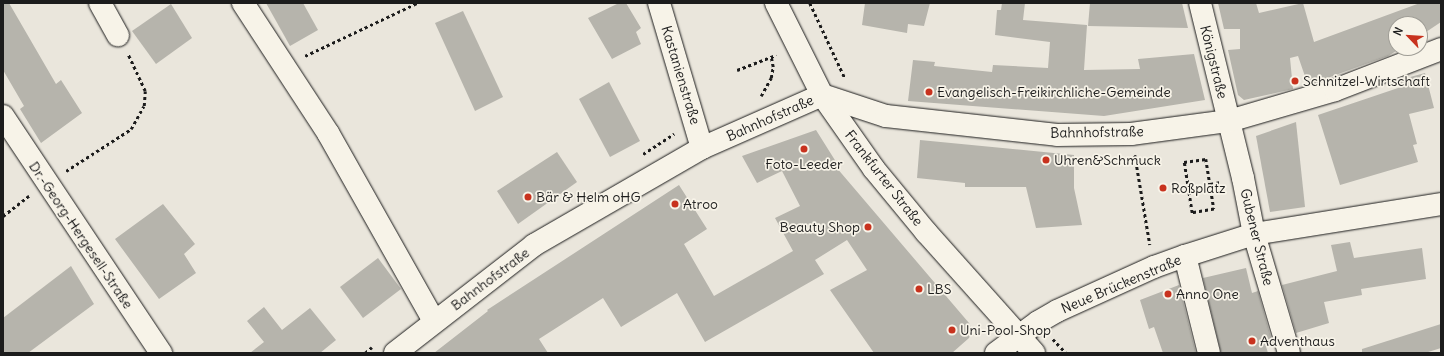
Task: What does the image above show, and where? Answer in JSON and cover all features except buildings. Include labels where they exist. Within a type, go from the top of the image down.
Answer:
[{"type":"street","points":[[100,3],[118,35]]},
{"type":"street","points":[[244,3],[328,133],[434,321]]},
{"type":"street","name":"Kastanienstraße","points":[[659,3],[702,148]]},
{"type":"street","name":"Frankfurter Straße","points":[[776,3],[822,95],[883,180],[1018,336]]},
{"type":"street","name":"Königstraße","points":[[1200,3],[1229,121]]},
{"type":"street","name":"Bahnhofstraße","points":[[397,353],[434,321],[534,245],[702,148],[822,95],[886,116],[1058,135],[1131,134],[1229,121],[1335,90],[1441,49]]},
{"type":"street","name":"Dr.-Georg-Hergesell-Straße","points":[[3,116],[46,184],[161,353]]},
{"type":"street","name":"Gubener Straße","points":[[1229,121],[1243,178],[1254,234],[1289,353]]},
{"type":"street","name":"Neue Brückenstraße","points":[[996,353],[1018,336],[1057,311],[1154,267],[1185,256],[1254,234],[1441,204]]},
{"type":"street","points":[[1185,256],[1209,353]]},
{"type":"street","points":[[1018,336],[1034,353]]},
{"type":"path","points":[[284,66],[417,3]]},
{"type":"path","points":[[810,3],[858,107]]},
{"type":"path","points":[[3,216],[46,184],[131,129],[144,106],[146,90],[118,35]]},
{"type":"path","points":[[1131,134],[1154,267]]},
{"type":"path","points":[[1206,159],[1210,184],[1214,209],[1192,213],[1184,162],[1206,159]]},
{"type":"path","points":[[1210,184],[1243,178]]},
{"type":"place","name":"Schnitzel-Wirtschaft","points":[[1295,81]]},
{"type":"place","name":"Evangelisch-Freikirchliche-Gemeinde","points":[[929,92]]},
{"type":"place","name":"Foto-Leeder","points":[[804,149]]},
{"type":"place","name":"Uhren&Schmuck","points":[[1046,160]]},
{"type":"place","name":"Roßplatz","points":[[1163,188]]},
{"type":"place","name":"Bär & Helm oHG","points":[[528,197]]},
{"type":"place","name":"Atroo","points":[[675,204]]},
{"type":"place","name":"Beauty Shop","points":[[868,227]]},
{"type":"place","name":"LBS","points":[[919,289]]},
{"type":"place","name":"Anno One","points":[[1168,294]]},
{"type":"place","name":"Uni-Pool-Shop","points":[[952,330]]},
{"type":"place","name":"Adventhaus","points":[[1252,341]]}]
